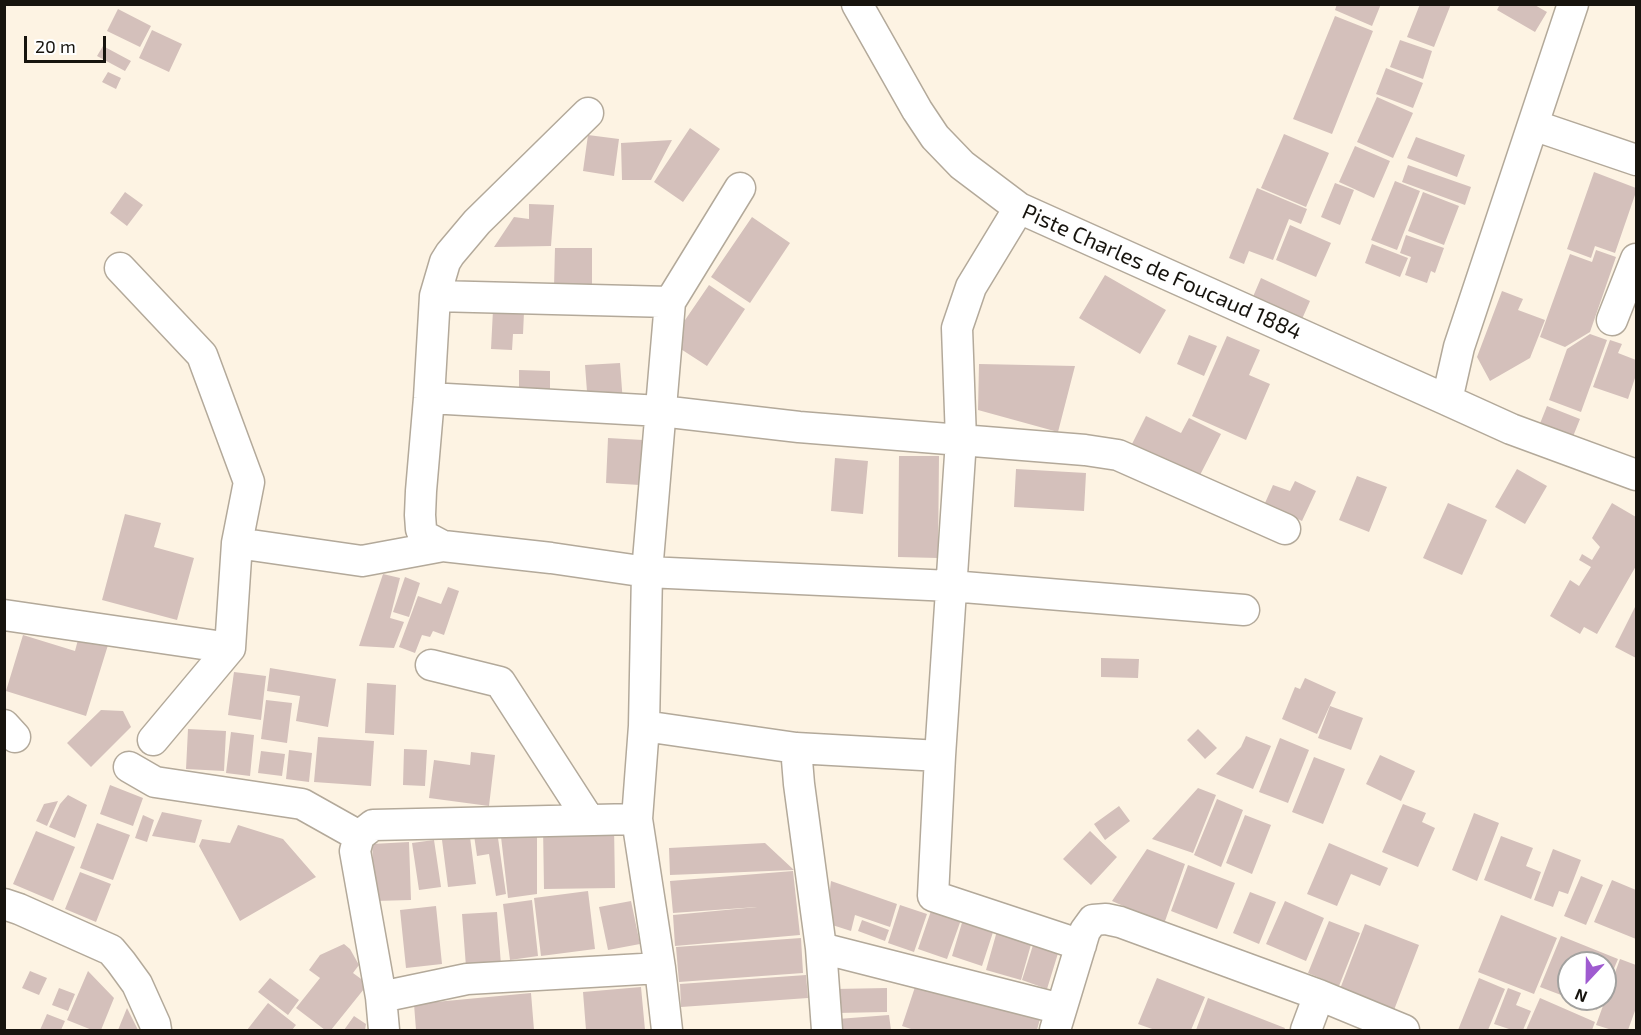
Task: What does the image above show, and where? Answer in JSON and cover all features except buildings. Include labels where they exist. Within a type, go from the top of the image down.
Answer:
[{"type":"street","name":"Piste Charles de Foucaud 1884","points":[[856,4],[935,137],[962,165],[1019,208],[1511,429],[1636,475]]},
{"type":"street","points":[[1447,400],[1459,347],[1574,4]]},
{"type":"street","points":[[443,546],[424,536],[421,529],[421,491],[435,296],[443,268],[450,254],[477,222],[588,113]]},
{"type":"street","points":[[1533,125],[1636,160]]},
{"type":"street","points":[[667,1030],[637,819],[644,726],[647,572],[670,302],[740,188]]},
{"type":"street","points":[[1019,208],[971,287],[957,328],[961,440],[933,896],[1081,945]]},
{"type":"street","points":[[1612,320],[1636,259]]},
{"type":"street","points":[[120,268],[202,355],[249,482],[237,543],[230,648],[153,740]]},
{"type":"street","points":[[435,296],[670,302]]},
{"type":"street","points":[[429,398],[661,411],[800,427],[1085,450],[1118,455],[1285,529]]},
{"type":"street","points":[[237,543],[362,561],[443,546],[647,572],[951,586],[1244,610]]},
{"type":"street","points":[[4,615],[230,648]]},
{"type":"street","points":[[430,665],[500,682],[589,820]]},
{"type":"street","points":[[644,726],[796,748],[940,756]]},
{"type":"street","points":[[796,748],[821,948],[827,1030]]},
{"type":"street","points":[[129,767],[155,782],[302,804],[359,836]]},
{"type":"street","points":[[384,1030],[381,997],[355,851],[359,836],[374,825],[637,819]]},
{"type":"street","points":[[4,904],[111,950],[137,984],[156,1030]]},
{"type":"street","points":[[821,948],[1058,1020],[1085,931],[1093,920],[1106,919],[1120,922],[1319,995],[1404,1030]]},
{"type":"street","points":[[381,997],[467,979],[660,968]]},
{"type":"street","points":[[1306,1030],[1319,995]]}]
